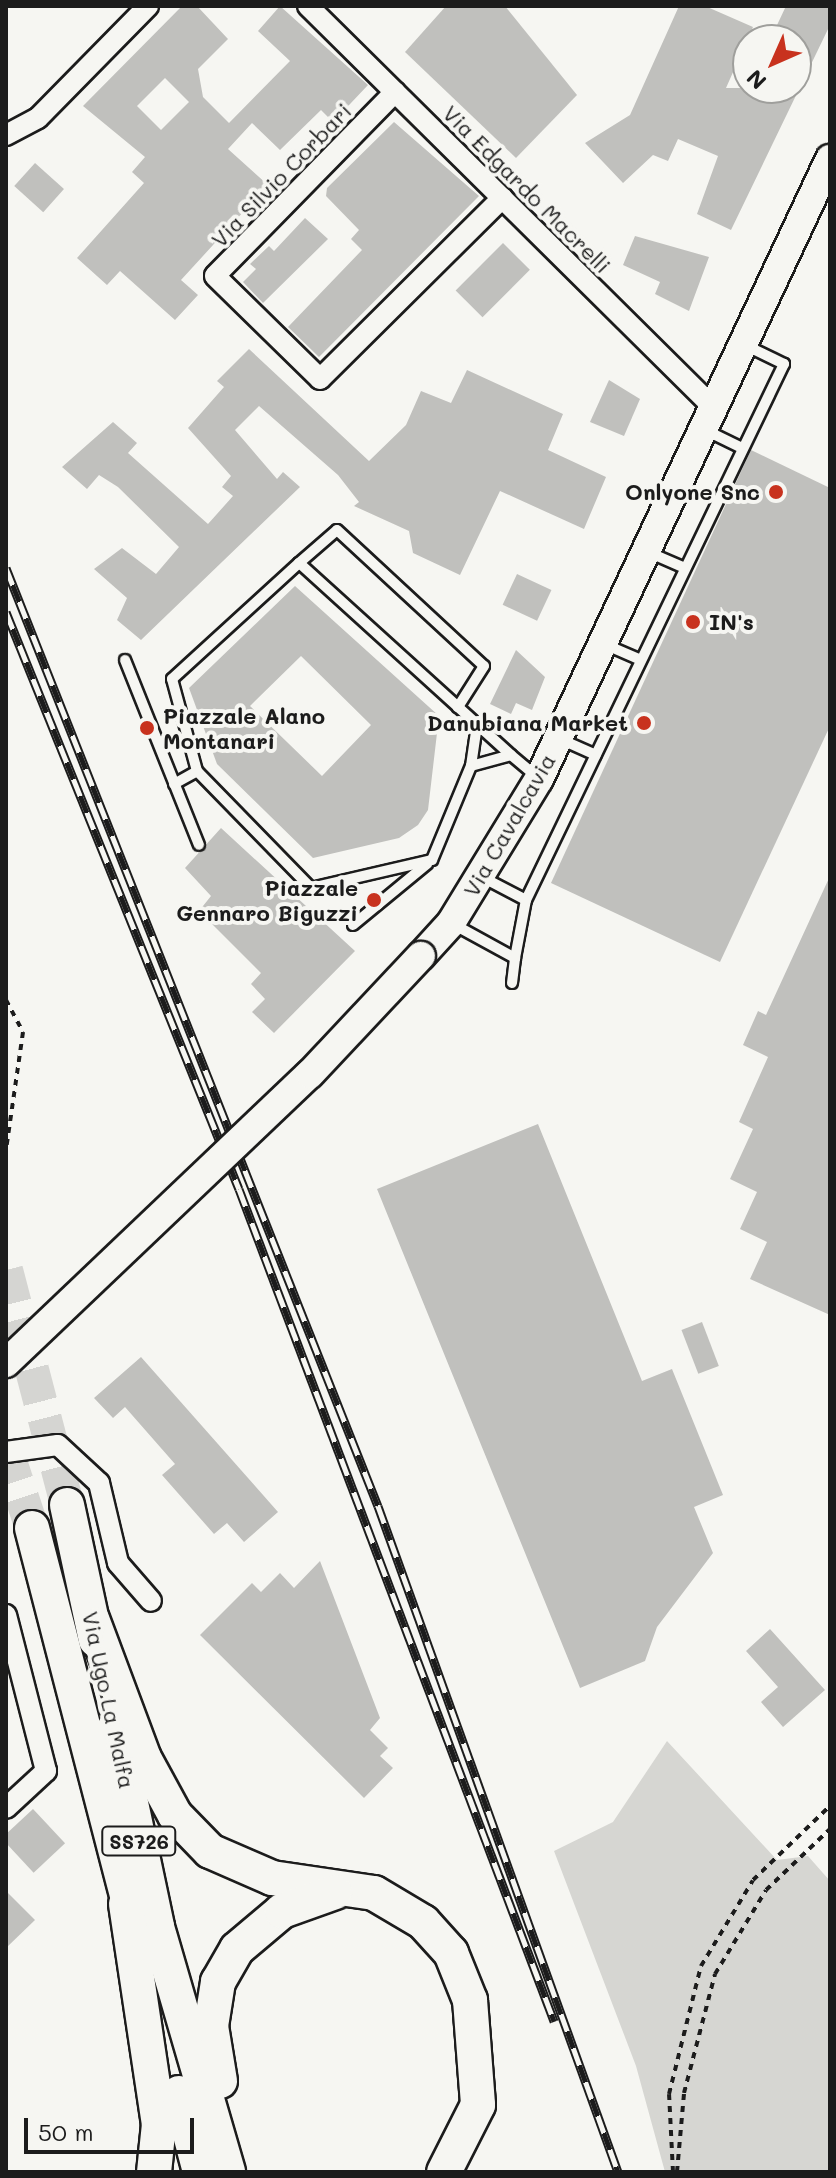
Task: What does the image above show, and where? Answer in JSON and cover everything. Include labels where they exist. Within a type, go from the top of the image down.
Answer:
[{"type":"highway","name":"Via Ugo La Malfa","points":[[67,1505],[157,1927],[228,2172]]},
{"type":"highway","name":"Via Ugo La Malfa","points":[[32,1528],[200,2172]]},
{"type":"highway","points":[[92,1619],[144,1758],[175,1815],[237,1868],[340,1891],[374,1893],[423,1922],[451,1953],[470,2000],[478,2105],[444,2172]]},
{"type":"highway","points":[[122,1876],[159,2124],[154,2172]]},
{"type":"highway","points":[[240,2172],[213,2038],[218,1982],[257,1927],[340,1891]]},
{"type":"main road","name":"Via Cavalcavia","points":[[6,1363],[310,1074],[451,923],[539,779],[830,159]]},
{"type":"street","points":[[6,135],[38,118],[148,6]]},
{"type":"street","name":"Via Edgardo Macrelli","points":[[308,6],[502,198],[707,417]]},
{"type":"street","name":"Via Silvio Corbari","points":[[395,92],[215,276],[320,379],[502,198]]},
{"type":"street","points":[[6,1452],[58,1445],[99,1483],[118,1563],[151,1601]]},
{"type":"street","points":[[6,1615],[46,1771],[6,1808]]},
{"type":"lane","points":[[512,983],[526,900],[784,364],[742,344]]},
{"type":"lane","points":[[707,417],[742,448]]},
{"type":"lane","points":[[432,860],[311,888],[197,771],[172,679],[337,530],[484,666],[458,707]]},
{"type":"lane","points":[[647,551],[685,568]]},
{"type":"lane","points":[[299,563],[539,779]]},
{"type":"lane","points":[[602,643],[641,660]]},
{"type":"lane","points":[[125,660],[199,845]]},
{"type":"lane","points":[[353,925],[432,860],[471,766],[477,725]]},
{"type":"lane","points":[[559,738],[596,755]]},
{"type":"lane","points":[[471,766],[511,755]]},
{"type":"lane","points":[[174,784],[197,771]]},
{"type":"lane","points":[[482,876],[526,900]]},
{"type":"lane","points":[[451,923],[515,958]]},
{"type":"path","points":[[6,1000],[23,1032],[6,1150]]},
{"type":"path","points":[[675,2172],[669,2094],[701,1966],[753,1880],[830,1806]]},
{"type":"path","points":[[675,2172],[684,2093],[715,1974],[766,1890],[830,1829]]},
{"type":"shaded area","points":[[667,1741],[777,1860],[808,1856],[830,1881],[830,2172],[665,2172],[636,2066],[554,1851],[613,1822]]},
{"type":"building","points":[[182,6],[197,6],[228,39],[198,69],[203,97],[229,123],[290,61],[258,31],[280,6],[368,85],[333,122],[321,110],[280,150],[252,123],[228,149],[268,185],[181,280],[198,295],[175,320],[120,271],[107,285],[77,258],[144,183],[132,172],[145,157],[83,106]],"holes":[[[165,78],[189,102],[161,130],[137,106]]]},
{"type":"building","points":[[446,6],[505,6],[577,95],[516,158],[405,52]]},
{"type":"building","points":[[679,6],[705,6],[746,24],[732,24],[732,74],[726,88],[732,88],[732,104],[792,104],[731,230],[697,214],[718,156],[678,139],[668,161],[653,155],[623,183],[585,143],[630,115]]},
{"type":"building","points":[[786,6],[830,6],[830,25],[812,62],[812,24],[778,24]]},
{"type":"building","points":[[394,122],[479,196],[319,357],[288,327],[362,250],[351,239],[359,230],[326,196],[327,188]]},
{"type":"building","points":[[35,163],[64,189],[43,212],[14,186]]},
{"type":"building","points":[[305,218],[328,239],[263,303],[243,282],[256,269],[250,264],[269,246],[274,251]]},
{"type":"building","points":[[635,236],[709,257],[689,311],[655,294],[660,282],[623,265]]},
{"type":"building","points":[[503,243],[530,270],[482,317],[456,290]]},
{"type":"building","points":[[249,349],[369,461],[406,425],[421,391],[451,403],[467,370],[563,414],[548,450],[606,477],[584,529],[500,491],[460,575],[413,553],[409,531],[354,506],[359,502],[338,475],[259,406],[235,430],[277,479],[283,472],[300,487],[141,640],[117,620],[127,598],[94,569],[122,548],[156,574],[179,547],[118,487],[99,475],[87,489],[62,467],[113,422],[137,443],[128,453],[208,524],[233,496],[222,487],[231,476],[188,428],[224,387],[217,381]]},
{"type":"building","points":[[609,380],[640,399],[624,436],[590,422]]},
{"type":"building","points":[[751,450],[830,488],[830,726],[720,962],[551,883]]},
{"type":"building","points":[[517,574],[551,590],[537,621],[503,605]]},
{"type":"building","points":[[295,586],[439,716],[428,810],[418,825],[399,838],[313,858],[217,764],[189,688]],"holes":[[[301,656],[371,725],[322,776],[250,706]]]},
{"type":"building","points":[[516,650],[545,677],[532,710],[516,703],[511,714],[490,704]]},
{"type":"building","points":[[221,828],[355,951],[274,1033],[252,1012],[265,999],[251,984],[261,973],[199,911],[211,896],[185,868]]},
{"type":"building","points":[[830,876],[830,1315],[750,1279],[767,1242],[740,1229],[757,1192],[730,1179],[753,1129],[739,1122],[768,1057],[743,1045],[758,1011],[766,1015]]},
{"type":"building","points":[[538,1124],[642,1381],[672,1369],[723,1495],[694,1507],[713,1553],[657,1627],[645,1661],[580,1688],[377,1189]]},
{"type":"building","points":[[702,1322],[719,1366],[698,1374],[681,1330]]},
{"type":"building","points":[[141,1357],[278,1512],[244,1542],[227,1523],[214,1534],[162,1475],[175,1464],[125,1407],[113,1418],[94,1398]]},
{"type":"building","points":[[320,1561],[380,1718],[370,1730],[388,1748],[380,1756],[393,1768],[364,1798],[200,1635],[252,1583],[261,1592],[280,1573],[294,1588]]},
{"type":"building","points":[[770,1629],[825,1690],[783,1727],[761,1702],[778,1687],[746,1651]]},
{"type":"building","points":[[33,1809],[65,1843],[34,1873],[6,1843],[6,1834]]},
{"type":"building","points":[[6,1891],[35,1920],[6,1948]]},
{"type":"tunnel","points":[[6,1270],[67,1505]]},
{"type":"tunnel","points":[[6,1449],[32,1528]]},
{"type":"railway","points":[[6,568],[378,1506],[618,2172]]},
{"type":"railway","points":[[6,612],[239,1189],[554,2021]]},
{"type":"place","name":"Onlyone Snc","points":[[776,492]]},
{"type":"place","name":"IN's","points":[[693,622]]},
{"type":"place","name":"Danubiana Market","points":[[644,723]]},
{"type":"place","name":"Piazzale Alano Montanari","points":[[147,728]]},
{"type":"place","name":"Piazzale Gennaro Biguzzi","points":[[374,900]]}]
